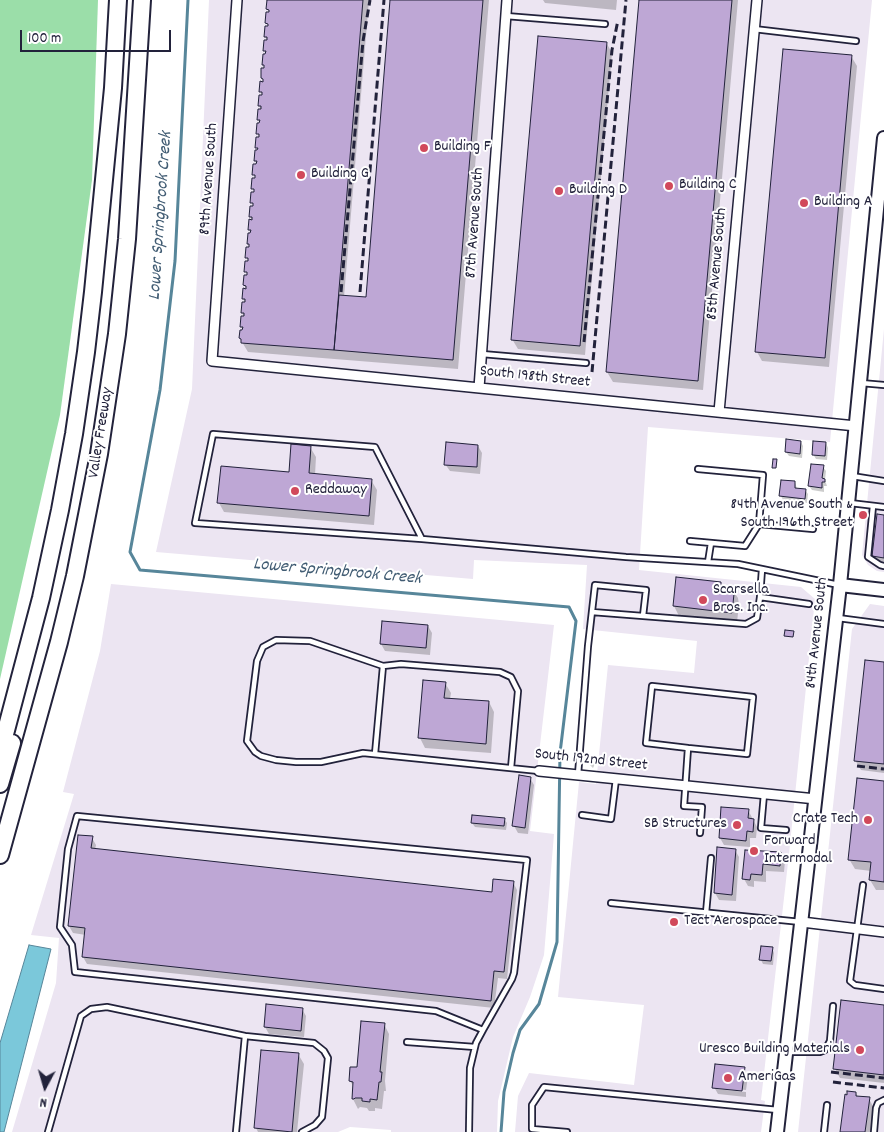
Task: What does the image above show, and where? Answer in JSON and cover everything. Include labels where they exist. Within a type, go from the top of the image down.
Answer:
[{"type":"highway","name":"Valley Freeway","points":[[0,753],[41,598],[74,434],[92,300],[113,88],[118,0]]},
{"type":"highway","name":"Valley Freeway","points":[[0,855],[59,642],[79,559],[99,454],[117,334],[127,239],[142,0]]},
{"type":"highway","points":[[0,784],[48,608],[86,411],[101,304],[111,190],[114,150],[113,88]]},
{"type":"main road","name":"84th Avenue South","points":[[777,1132],[840,585],[883,167],[884,138]]},
{"type":"main road","points":[[840,585],[884,590]]},
{"type":"street","name":"89th Avenue South","points":[[212,361],[237,0]]},
{"type":"street","name":"87th Avenue South","points":[[479,388],[507,0]]},
{"type":"street","name":"85th Avenue South","points":[[719,412],[757,0]]},
{"type":"street","name":"South 198th Street","points":[[212,361],[856,426]]},
{"type":"street","name":"South 192nd Street","points":[[539,771],[816,799]]},
{"type":"street","points":[[802,922],[884,932]]},
{"type":"lane","points":[[506,16],[605,24]]},
{"type":"lane","points":[[754,30],[856,41]]},
{"type":"lane","points":[[482,354],[586,363]]},
{"type":"lane","points":[[860,383],[884,386]]},
{"type":"lane","points":[[422,539],[374,447],[213,434],[194,523],[738,564],[840,585]]},
{"type":"lane","points":[[690,541],[745,546],[759,524],[764,475],[698,469]]},
{"type":"lane","points":[[851,476],[884,481]]},
{"type":"lane","points":[[848,502],[884,507]]},
{"type":"lane","points":[[874,506],[868,557],[884,566]]},
{"type":"lane","points":[[759,524],[813,529]]},
{"type":"lane","points":[[708,562],[711,543]]},
{"type":"lane","points":[[592,612],[746,624],[757,618],[762,569]]},
{"type":"lane","points":[[575,775],[595,584],[646,590],[643,616]]},
{"type":"lane","points":[[760,598],[809,604]]},
{"type":"lane","points":[[836,618],[884,624]]},
{"type":"lane","name":"South 192nd Street","points":[[383,666],[310,642],[276,640],[263,647],[257,661],[247,741],[260,756],[276,760],[321,762],[363,752],[539,771]]},
{"type":"lane","points":[[375,754],[383,666],[400,664],[500,672],[511,678],[518,691],[511,768]]},
{"type":"lane","points":[[652,686],[753,697],[746,754],[688,748],[646,743],[652,686]]},
{"type":"lane","points":[[688,748],[684,806],[702,807],[700,833]]},
{"type":"lane","points":[[582,815],[611,819],[616,779]]},
{"type":"lane","points":[[764,794],[761,828],[786,830]]},
{"type":"lane","points":[[470,1132],[470,1068],[475,1047],[514,973],[527,860],[77,816],[68,849],[60,927],[72,945],[74,972],[436,1011],[483,1030]]},
{"type":"lane","points":[[706,913],[711,858]]},
{"type":"lane","points":[[863,885],[850,981],[855,985],[884,989]]},
{"type":"lane","points":[[611,903],[802,922]]},
{"type":"lane","points":[[786,1052],[820,1052],[825,1050],[830,1041],[833,1006]]},
{"type":"lane","points":[[48,1132],[81,1016],[91,1009],[107,1007],[245,1036],[314,1043],[324,1051],[328,1058],[322,1117],[315,1125],[302,1132]]},
{"type":"lane","points":[[236,1132],[245,1036]]},
{"type":"lane","points":[[407,1042],[475,1047]]},
{"type":"lane","points":[[567,1132],[532,1129],[532,1105],[544,1087],[780,1110]]},
{"type":"lane","points":[[874,1132],[876,1108],[878,1103],[884,1100]]},
{"type":"lane","points":[[824,1132],[827,1105]]},
{"type":"shaded area","points":[[209,0],[872,0],[830,442],[648,427],[639,570],[801,587],[815,599],[761,1100],[765,1101],[761,1132],[515,1132],[518,1096],[529,1073],[634,1085],[644,1005],[558,997],[579,782],[596,784],[608,665],[694,673],[697,641],[583,629],[587,565],[474,560],[473,579],[156,552],[192,389]]},
{"type":"shaded area","points":[[884,329],[884,572],[877,571],[868,565],[862,555]]},
{"type":"shaded area","points":[[111,584],[554,625],[530,831],[554,834],[544,955],[530,997],[513,1037],[498,1101],[497,1132],[391,1132],[391,1130],[350,1127],[338,1132],[12,1132],[56,983],[59,938],[31,935],[74,794],[63,792],[100,651]]},
{"type":"shaded area","points":[[870,604],[884,606],[884,1132],[798,1132],[852,629]]},
{"type":"green space","points":[[0,0],[98,0],[92,180],[60,415],[0,679]]},
{"type":"water","points":[[29,945],[51,949],[4,1132],[0,1132],[0,1043]]},
{"type":"building","name":"Building G","points":[[267,0],[363,0],[334,350],[241,343],[239,338],[240,330],[243,327],[240,327],[241,316],[244,316],[244,313],[241,313],[242,302],[245,302],[245,299],[242,299],[243,288],[246,289],[246,286],[243,285],[244,275],[247,275],[247,272],[244,272],[245,261],[248,261],[248,258],[245,258],[246,247],[249,247],[249,244],[247,244],[248,233],[251,230],[248,230],[249,219],[252,220],[252,217],[249,217],[250,206],[253,206],[253,203],[250,203],[251,192],[254,192],[254,189],[251,189],[252,178],[255,178],[255,175],[252,175],[253,164],[256,164],[257,161],[254,161],[255,150],[258,148],[255,148],[256,137],[259,137],[259,134],[256,134],[257,123],[260,120],[257,120],[258,109],[261,109],[261,106],[258,106],[259,95],[262,95],[262,92],[259,92],[260,81],[263,82],[261,68],[264,68],[264,65],[262,65],[263,54],[266,51],[263,51],[264,40],[267,40],[267,37],[264,37],[265,26],[268,26],[265,23],[266,12],[269,12],[266,9]]},
{"type":"building","name":"Building F","points":[[390,0],[483,0],[453,360],[334,350],[339,295],[366,297]]},
{"type":"building","name":"Building C","points":[[639,0],[732,0],[698,381],[606,372]]},
{"type":"building","name":"Building D","points":[[538,36],[607,42],[580,346],[511,340]]},
{"type":"building","name":"Building A","points":[[783,49],[852,55],[825,358],[755,352]]},
{"type":"building","points":[[786,439],[801,441],[800,454],[785,452]]},
{"type":"building","points":[[813,441],[826,442],[825,456],[812,455]]},
{"type":"building","points":[[446,442],[478,445],[477,467],[444,465]]},
{"type":"building","name":"Reddaway","points":[[291,444],[311,446],[309,473],[372,479],[369,516],[217,503],[221,466],[289,472]]},
{"type":"building","points":[[773,459],[777,459],[776,468],[772,468]]},
{"type":"building","points":[[811,464],[824,465],[822,478],[825,479],[825,482],[822,482],[822,488],[808,486]]},
{"type":"building","points":[[781,480],[795,481],[795,488],[806,489],[805,499],[779,496]]},
{"type":"building","points":[[877,514],[884,515],[884,558],[872,556]]},
{"type":"building","name":"Scarsella Bros. Inc.","points":[[676,577],[721,582],[721,586],[733,588],[732,613],[673,606]]},
{"type":"building","points":[[382,621],[428,625],[426,648],[380,644]]},
{"type":"building","points":[[785,630],[794,631],[793,637],[784,636]]},
{"type":"building","points":[[865,660],[884,662],[884,764],[854,761]]},
{"type":"building","points":[[423,680],[446,682],[444,698],[489,701],[486,744],[418,738]]},
{"type":"building","points":[[519,775],[531,777],[525,828],[512,826]]},
{"type":"building","name":"Crate Tech","points":[[857,778],[884,781],[884,882],[869,880],[871,862],[848,860]]},
{"type":"building","name":"SB Structures","points":[[721,807],[749,809],[748,818],[754,819],[753,832],[747,831],[746,841],[719,838]]},
{"type":"building","points":[[472,815],[505,818],[504,826],[471,823]]},
{"type":"building","points":[[78,835],[93,836],[91,848],[492,892],[493,879],[514,881],[504,972],[494,971],[491,1001],[82,957],[85,928],[68,926]]},
{"type":"building","points":[[717,847],[736,849],[732,895],[714,893]]},
{"type":"building","points":[[745,850],[781,852],[780,866],[763,864],[762,875],[751,874],[750,880],[742,879]]},
{"type":"building","points":[[761,946],[773,947],[771,961],[759,960]]},
{"type":"building","name":"Uresco Building Materials","points":[[841,1000],[884,1005],[884,1075],[833,1069]]},
{"type":"building","points":[[266,1004],[303,1008],[301,1031],[264,1027]]},
{"type":"building","points":[[361,1021],[385,1023],[380,1072],[382,1072],[381,1082],[379,1082],[377,1100],[370,1099],[370,1102],[362,1101],[362,1098],[352,1099],[353,1082],[349,1081],[350,1067],[357,1067]]},
{"type":"building","points":[[261,1050],[299,1053],[292,1132],[254,1128]]},
{"type":"building","name":"AmeriGas","points":[[715,1064],[745,1067],[742,1091],[712,1088]]},
{"type":"building","points":[[847,1091],[856,1092],[856,1096],[870,1097],[865,1132],[840,1132]]},
{"type":"waterway","name":"Lower Springbrook Creek","points":[[188,0],[175,261],[160,390],[130,552],[140,570],[569,607],[576,621],[560,753],[557,942],[539,1004],[520,1030],[513,1053],[504,1092],[501,1132]]},
{"type":"railway","points":[[341,292],[363,41],[370,0]]},
{"type":"railway","points":[[360,292],[384,0]]},
{"type":"railway","points":[[592,372],[626,0]]},
{"type":"railway","points":[[584,342],[612,50],[618,20]]},
{"type":"railway","points":[[857,766],[884,769]]},
{"type":"railway","points":[[831,1072],[884,1078]]},
{"type":"railway","points":[[833,1082],[884,1088]]},
{"type":"place","name":"Building F","points":[[424,148]]},
{"type":"place","name":"Building G","points":[[301,175]]},
{"type":"place","name":"Building C","points":[[669,186]]},
{"type":"place","name":"Building D","points":[[559,191]]},
{"type":"place","name":"Building A","points":[[804,203]]},
{"type":"place","name":"Reddaway","points":[[295,491]]},
{"type":"place","name":"84th Avenue South & South 196th Street","points":[[863,515]]},
{"type":"place","name":"Scarsella Bros. Inc.","points":[[703,600]]},
{"type":"place","name":"Crate Tech","points":[[868,820]]},
{"type":"place","name":"SB Structures","points":[[737,825]]},
{"type":"place","name":"Forward Intermodal","points":[[754,851]]},
{"type":"place","name":"Tect Aerospace","points":[[674,922]]},
{"type":"place","name":"Uresco Building Materials","points":[[860,1050]]},
{"type":"place","name":"AmeriGas","points":[[728,1078]]}]
